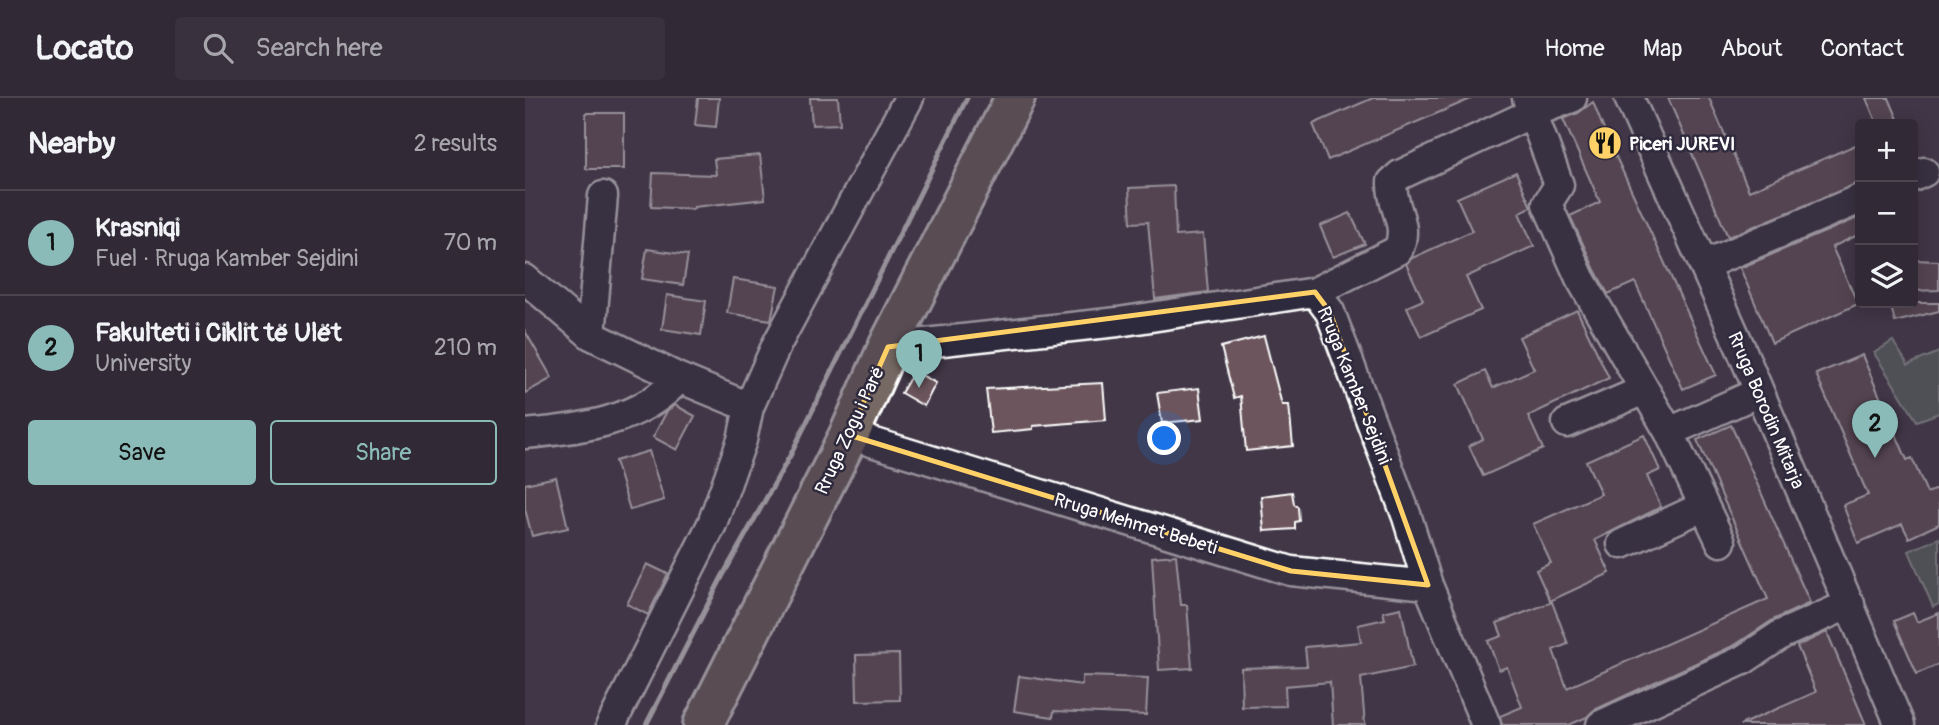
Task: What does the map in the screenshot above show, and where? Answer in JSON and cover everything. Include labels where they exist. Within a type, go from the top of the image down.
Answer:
[{"type":"main road","name":"Rruga Zogu i Parë","points":[[703,725],[849,435],[888,347],[1015,98]]},
{"type":"street","points":[[611,725],[712,524],[742,440],[749,407],[777,344],[909,98]]},
{"type":"street","points":[[1315,292],[1398,250],[1403,237],[1402,223],[1391,193],[1392,182],[1400,175],[1529,105],[1572,98]]},
{"type":"street","name":"Rruga Borodin Mitarja","points":[[1629,98],[1850,604],[1892,722]]},
{"type":"street","points":[[1529,105],[1559,185],[1547,204],[1585,288],[1669,432],[1721,542]]},
{"type":"street","points":[[591,335],[603,196]]},
{"type":"street","points":[[1704,265],[1855,201]]},
{"type":"street","points":[[525,279],[591,335],[679,378],[749,407]]},
{"type":"street","name":"Rruga Kamber Sejdini","points":[[888,347],[1118,322],[1315,292],[1330,312],[1407,517],[1427,585],[1486,725]]},
{"type":"street","points":[[525,434],[598,424],[634,412],[668,390],[679,378]]},
{"type":"street","points":[[1567,423],[1644,390]]},
{"type":"street","points":[[1669,432],[1759,392]]},
{"type":"street","name":"Rruga Mehmet Bebeti","points":[[849,435],[1291,571],[1427,585]]},
{"type":"street","points":[[1622,544],[1704,506]]},
{"type":"street","points":[[1601,725],[1743,660],[1783,634],[1850,604]]},
{"type":"highlighted area","points":[[1315,292],[1330,312],[1428,585],[1291,571],[849,435],[888,347]]},
{"type":"green space","points":[[1893,341],[1908,365],[1939,352],[1939,413],[1917,421],[1874,353]]},
{"type":"green space","points":[[1939,538],[1939,604],[1933,607],[1909,551]]},
{"type":"building","points":[[698,98],[719,98],[716,127],[695,125]]},
{"type":"building","points":[[810,98],[838,98],[840,124],[812,125]]},
{"type":"building","points":[[1373,98],[1473,98],[1328,160],[1313,124]]},
{"type":"building","points":[[1668,98],[1709,98],[1749,191],[1855,145],[1855,185],[1728,237]]},
{"type":"building","points":[[1866,98],[1889,98],[1898,119],[1875,119]]},
{"type":"building","points":[[1593,102],[1716,375],[1683,389],[1635,282],[1608,294],[1570,216],[1600,202],[1563,119],[1578,113]]},
{"type":"building","points":[[586,113],[624,113],[624,169],[586,169]]},
{"type":"building","points":[[760,155],[765,199],[694,209],[651,207],[653,173],[716,175],[714,159]]},
{"type":"building","points":[[1516,172],[1531,207],[1519,213],[1534,246],[1466,277],[1481,310],[1421,337],[1407,307],[1423,300],[1406,264],[1412,258],[1472,231],[1457,198]]},
{"type":"building","points":[[1174,186],[1176,236],[1203,234],[1208,292],[1155,299],[1148,222],[1131,223],[1129,188]]},
{"type":"building","points":[[1350,213],[1365,244],[1333,257],[1320,226]]},
{"type":"building","points":[[1855,219],[1855,236],[1832,247],[1855,297],[1855,305],[1772,343],[1740,268]]},
{"type":"building","points":[[647,249],[688,255],[683,285],[642,279]]},
{"type":"building","points":[[1918,260],[1939,261],[1939,290],[1918,291]]},
{"type":"building","points":[[733,279],[778,286],[771,320],[727,313]]},
{"type":"building","points":[[667,295],[706,301],[701,335],[662,329]]},
{"type":"building","points":[[1918,303],[1939,303],[1939,311],[1895,322],[1891,308],[1918,308]]},
{"type":"building","points":[[1577,310],[1609,378],[1528,416],[1543,449],[1483,476],[1469,446],[1483,439],[1458,384],[1485,371],[1493,388],[1534,369],[1519,337]]},
{"type":"building","points":[[525,331],[552,378],[525,393]]},
{"type":"building","points":[[1264,336],[1282,405],[1289,405],[1293,446],[1246,451],[1241,396],[1234,398],[1221,347]]},
{"type":"building","points":[[1862,355],[1907,460],[1912,458],[1927,493],[1939,488],[1939,524],[1909,538],[1902,524],[1858,543],[1843,505],[1868,495],[1816,374]]},
{"type":"building","points":[[914,371],[936,383],[924,406],[901,393]]},
{"type":"building","points":[[1103,383],[1106,420],[1033,426],[1033,429],[991,433],[986,389]]},
{"type":"building","points":[[1199,388],[1203,419],[1162,423],[1157,393]]},
{"type":"building","points":[[675,405],[695,416],[677,450],[653,437],[667,411]]},
{"type":"building","points":[[1731,425],[1810,603],[1773,620],[1735,645],[1594,710],[1587,717],[1569,725],[1502,725],[1500,716],[1522,707],[1507,667],[1499,670],[1488,641],[1502,636],[1497,623],[1552,602],[1568,644],[1553,650],[1567,688],[1768,599],[1697,440]]},
{"type":"building","points":[[1644,435],[1660,470],[1647,476],[1661,507],[1595,540],[1610,573],[1550,601],[1536,570],[1551,563],[1533,524],[1601,494],[1586,461]]},
{"type":"building","points":[[649,451],[664,500],[630,510],[615,461]]},
{"type":"building","points":[[556,477],[568,528],[532,536],[525,509],[525,484]]},
{"type":"building","points":[[1292,492],[1294,504],[1298,507],[1299,521],[1295,522],[1295,529],[1264,531],[1261,496]]},
{"type":"building","points":[[1176,555],[1181,605],[1187,605],[1192,668],[1159,670],[1152,557]]},
{"type":"building","points":[[647,564],[668,574],[648,615],[627,604]]},
{"type":"building","points":[[1401,608],[1413,667],[1361,678],[1365,725],[1333,725],[1330,682],[1285,686],[1286,706],[1242,707],[1241,668],[1307,666],[1305,647],[1361,642],[1358,625],[1385,619],[1383,612]]},
{"type":"building","points":[[1913,613],[1917,622],[1939,613],[1939,664],[1917,674],[1894,621]]},
{"type":"building","points":[[1827,632],[1866,725],[1740,725],[1816,692],[1797,646]]},
{"type":"building","points":[[899,654],[900,700],[857,701],[856,655]]},
{"type":"building","points":[[1019,676],[1082,685],[1082,676],[1148,678],[1146,715],[1054,711],[1053,717],[1014,711]]},
{"type":"railway","points":[[646,725],[722,577],[791,454],[967,98]]},
{"type":"place","name":"Piceri JUREVI","points":[[1605,143]]},
{"type":"place","name":"Krasniqi","points":[[919,388]]},
{"type":"place","name":"Fakulteti i Ciklit të Ulët","points":[[1875,458]]}]
